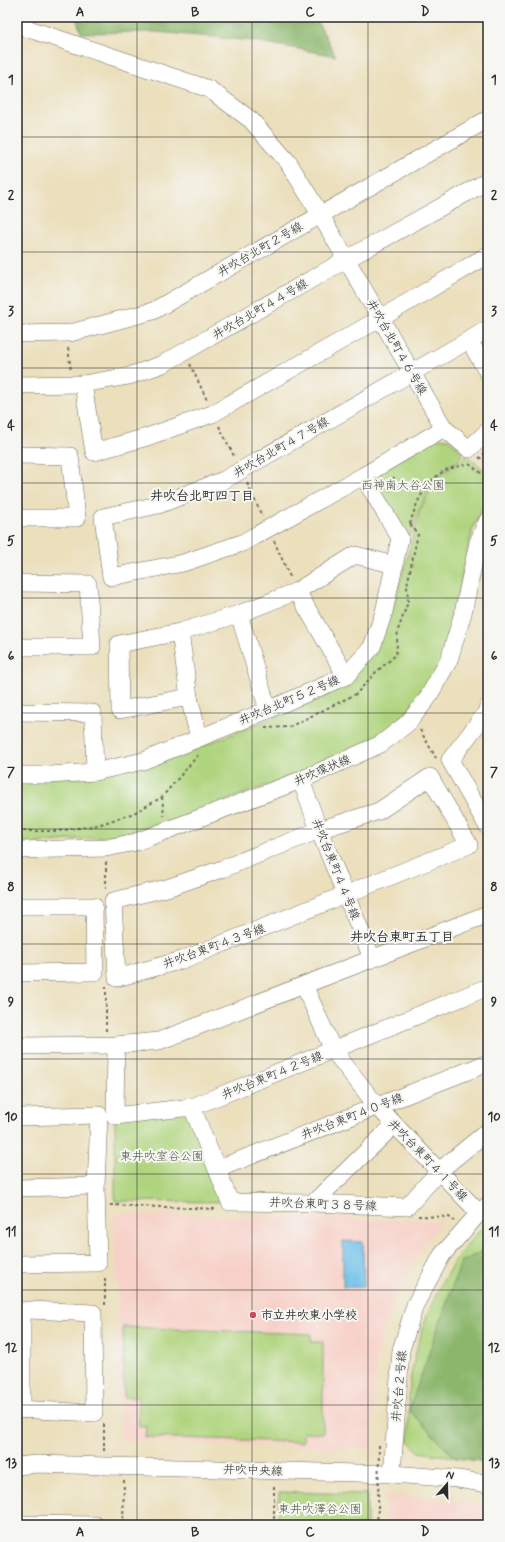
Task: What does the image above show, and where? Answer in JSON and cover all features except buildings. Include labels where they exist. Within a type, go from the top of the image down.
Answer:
[{"type":"street","name":"井吹台北町４６号線","points":[[17,25],[209,89],[251,120],[288,162],[347,259],[444,428],[469,449],[488,431]]},
{"type":"street","name":"井吹台北町２号線","points":[[17,334],[66,333],[153,311],[488,119]]},
{"type":"street","name":"井吹台北町４４号線","points":[[17,385],[78,384],[129,376],[163,364],[347,259],[488,181]]},
{"type":"street","points":[[78,384],[94,452],[147,437],[214,413],[488,255]]},
{"type":"street","name":"井吹台北町４７号線","points":[[444,428],[363,476],[242,543],[183,563],[111,577],[103,517],[158,505],[224,480],[488,329]]},
{"type":"street","points":[[469,340],[488,373]]},
{"type":"street","points":[[17,455],[70,456],[77,518],[17,518]]},
{"type":"street","name":"井吹台北町５２号線","points":[[17,775],[49,776],[95,772],[143,761],[201,744],[268,710],[346,676],[372,647],[384,612],[400,538],[363,476]]},
{"type":"street","name":"井吹環状線","points":[[17,850],[106,848],[136,842],[301,780],[381,744],[408,723],[427,699],[449,660],[463,613],[478,542],[488,520]]},
{"type":"street","points":[[189,697],[120,710],[119,644],[180,632],[239,614],[297,591],[354,556],[395,565]]},
{"type":"street","points":[[17,582],[88,584],[92,647],[17,647]]},
{"type":"street","points":[[297,591],[346,676]]},
{"type":"street","points":[[239,614],[268,710]]},
{"type":"street","points":[[180,632],[189,697],[201,744]]},
{"type":"street","points":[[487,711],[450,760],[488,827]]},
{"type":"street","points":[[17,712],[93,713],[95,772]]},
{"type":"street","name":"井吹台東町４３号線","points":[[430,778],[469,845],[346,895],[182,960],[117,978],[113,901],[167,888],[222,869],[319,830],[379,811],[430,778]]},
{"type":"street","name":"井吹台東町４４号線","points":[[301,780],[319,830],[372,958]]},
{"type":"street","points":[[17,906],[94,906],[95,972],[17,973]]},
{"type":"street","points":[[17,1046],[116,1045],[159,1041],[488,914]]},
{"type":"street","name":"井吹台東町４１号線","points":[[304,985],[333,1050],[377,1106],[438,1171],[483,1209]]},
{"type":"street","name":"井吹台東町４２号線","points":[[116,1045],[115,1116],[192,1108],[488,987]]},
{"type":"street","name":"井吹台東町４０号線","points":[[217,1169],[488,1063]]},
{"type":"street","name":"井吹台東町３８号線","points":[[192,1108],[230,1202],[313,1203],[407,1207],[438,1171],[488,1130]]},
{"type":"street","points":[[17,1117],[99,1115],[96,1186],[98,1263],[17,1264]]},
{"type":"street","points":[[313,1203],[394,1125]]},
{"type":"street","points":[[17,1188],[96,1186]]},
{"type":"street","name":"井吹台２号線","points":[[392,1474],[401,1350],[415,1305],[442,1255],[483,1209]]},
{"type":"street","points":[[30,1310],[93,1313],[94,1413],[20,1410],[19,1312],[30,1310]]},
{"type":"street","name":"井吹中央線","points":[[17,1466],[36,1464],[392,1474],[458,1479],[488,1484]]},
{"type":"street","points":[[17,1524],[95,1525]]},
{"type":"path","points":[[66,333],[78,384]]},
{"type":"path","points":[[185,352],[297,591]]},
{"type":"path","points":[[464,460],[486,477],[488,475]]},
{"type":"path","points":[[410,525],[415,507],[427,485],[446,470],[469,464]]},
{"type":"path","points":[[391,497],[389,490],[395,474]]},
{"type":"path","points":[[263,728],[289,727],[356,694],[376,672],[396,655],[398,630],[408,602],[407,585],[418,534],[406,520]]},
{"type":"path","points":[[17,831],[58,831],[98,825],[134,813],[162,797],[201,744]]},
{"type":"path","points":[[162,797],[166,831]]},
{"type":"path","points":[[377,1525],[379,1445]]},
{"type":"path","points":[[123,1525],[125,1467]]},
{"type":"path","points":[[274,1471],[274,1525]]},
{"type":"shaded area","name":"市立井吹東小学校","points":[[114,1213],[441,1221],[417,1255],[396,1296],[381,1335],[375,1370],[372,1449],[121,1441]]},
{"type":"shaded area","points":[[386,1495],[487,1504],[485,1525],[385,1525]]},
{"type":"green space","points":[[76,17],[315,17],[336,56],[254,41],[156,32],[81,33]]},
{"type":"green space","name":"西神南大谷公園","points":[[437,438],[449,439],[463,452],[458,461],[447,467],[441,475],[467,456],[488,473],[488,497],[473,528],[457,598],[449,660],[417,702],[379,737],[323,765],[159,825],[112,836],[37,843],[17,842],[17,781],[190,751],[324,697],[350,680],[394,604],[420,511],[435,481],[429,488],[410,535],[405,538],[369,476]]},
{"type":"green space","name":"東井吹室谷公園","points":[[192,1107],[230,1202],[115,1201],[115,1116]]},
{"type":"green space","points":[[488,1222],[488,1462],[419,1452],[409,1442],[409,1396],[410,1378],[420,1338],[433,1301],[441,1284],[462,1251]]},
{"type":"green space","points":[[488,1248],[488,1462],[455,1458],[409,1410],[461,1262]]},
{"type":"green space","points":[[123,1327],[311,1334],[311,1342],[323,1342],[323,1433],[303,1432],[303,1442],[145,1437],[146,1426],[139,1426],[138,1397],[124,1397]]},
{"type":"green space","name":"東井吹澤谷公園","points":[[279,1492],[367,1494],[367,1525],[279,1525]]},
{"type":"water","points":[[343,1241],[363,1242],[364,1287],[343,1287]]},
{"type":"place","name":"市立井吹東小学校","points":[[253,1315]]},
{"type":"district","name":"井吹台北町四丁目","points":[[202,495]]},
{"type":"district","name":"井吹台東町五丁目","points":[[402,936]]}]
